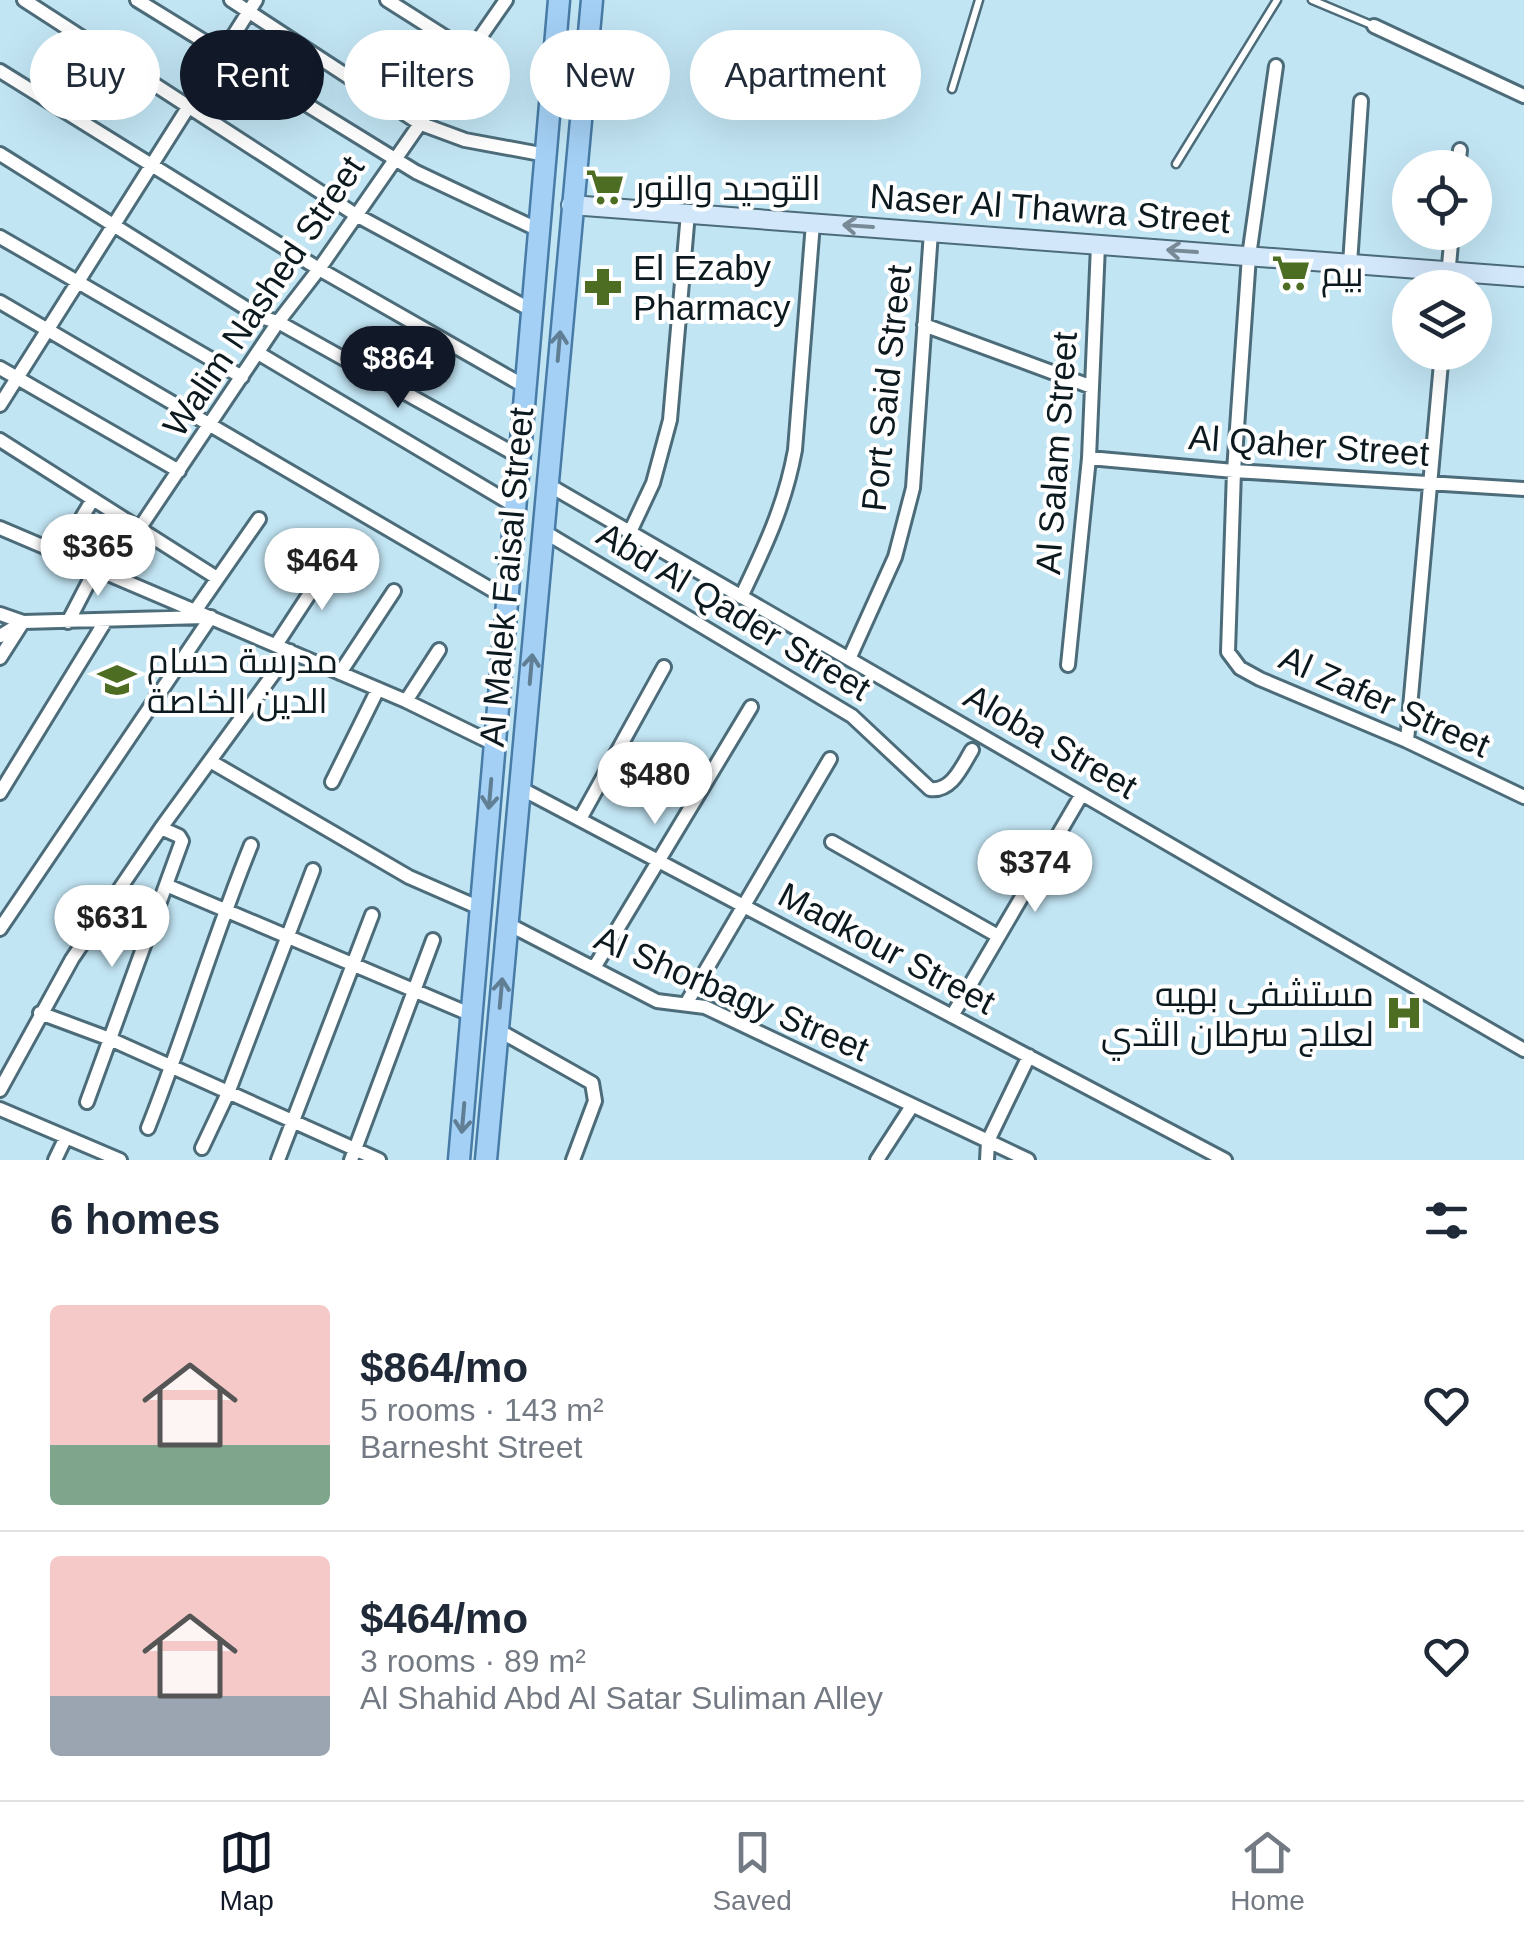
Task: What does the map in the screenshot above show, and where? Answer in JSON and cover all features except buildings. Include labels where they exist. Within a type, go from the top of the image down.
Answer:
[{"type":"main road","name":"Al Malek Faisal Street","points":[[458,1160],[557,0]]},
{"type":"main road","name":"Al Malek Faisal Street","points":[[486,1160],[592,0]]},
{"type":"street","points":[[24,0],[180,99]]},
{"type":"street","points":[[138,0],[187,30]]},
{"type":"street","points":[[231,0],[252,5],[388,106],[419,124],[465,140],[546,155]]},
{"type":"street","points":[[386,0],[434,30]]},
{"type":"street","name":"Walim Nashed Street","points":[[485,30],[506,0]]},
{"type":"street","points":[[237,30],[252,5]]},
{"type":"street","points":[[1374,26],[1524,96]]},
{"type":"street","points":[[1234,471],[1249,256],[1276,66]]},
{"type":"street","points":[[0,70],[319,268],[526,387]]},
{"type":"street","points":[[1350,264],[1361,100]]},
{"type":"street","points":[[324,115],[431,180],[540,230]]},
{"type":"street","points":[[0,404],[180,119]]},
{"type":"street","points":[[212,120],[356,214],[532,311]]},
{"type":"street","name":"Walim Nashed Street","points":[[140,530],[278,322],[422,120]]},
{"type":"street","points":[[0,154],[260,317],[278,322],[520,457]]},
{"type":"street","name":"Naser Al Thawra Street","points":[[571,204],[1350,264],[1392,270]]},
{"type":"street","points":[[630,532],[662,458],[670,420],[688,214]]},
{"type":"street","points":[[741,596],[780,514],[792,467],[814,223]]},
{"type":"street","name":"Port Said Street","points":[[849,658],[895,557],[909,505],[931,232]]},
{"type":"street","points":[[0,237],[242,378]]},
{"type":"street","name":"Al Salam Street","points":[[1068,665],[1090,458],[1098,244]]},
{"type":"street","name":"Naser Al Thawra Street","points":[[1492,278],[1524,277]]},
{"type":"street","points":[[0,302],[506,598]]},
{"type":"street","points":[[924,325],[1092,387]]},
{"type":"street","points":[[258,353],[515,506]]},
{"type":"street","points":[[0,368],[179,471]]},
{"type":"street","points":[[1407,741],[1440,370]]},
{"type":"street","points":[[0,440],[217,578]]},
{"type":"street","name":"Al Qaher Street","points":[[1090,458],[1524,489]]},
{"type":"street","name":"Al Zafer Street","points":[[1234,471],[1228,652],[1240,668],[1524,797]]},
{"type":"street","name":"Aloba Street","points":[[548,484],[1524,1050]]},
{"type":"street","points":[[60,554],[93,499]]},
{"type":"street","points":[[195,611],[259,519]]},
{"type":"street","points":[[0,528],[406,701],[494,744]]},
{"type":"street","name":"Abd Al Qader Street","points":[[543,531],[852,716],[930,789],[948,786],[972,750]]},
{"type":"street","points":[[276,645],[333,558]]},
{"type":"street","points":[[68,622],[96,570]]},
{"type":"street","points":[[340,673],[394,591]]},
{"type":"street","points":[[0,614],[22,622],[211,617]]},
{"type":"street","points":[[0,929],[211,617]]},
{"type":"street","points":[[0,792],[106,620]]},
{"type":"street","points":[[0,636],[22,622]]},
{"type":"street","points":[[0,658],[22,622]]},
{"type":"street","points":[[406,701],[439,650]]},
{"type":"street","points":[[0,1090],[72,959],[161,828],[290,652]]},
{"type":"street","points":[[580,820],[664,667]]},
{"type":"street","points":[[332,782],[378,689]]},
{"type":"street","points":[[594,968],[751,707]]},
{"type":"street","points":[[686,1004],[830,759]]},
{"type":"street","points":[[210,760],[410,877],[480,908]]},
{"type":"street","name":"Madkour Street","points":[[520,788],[1225,1160]]},
{"type":"street","points":[[952,1016],[1082,794]]},
{"type":"street","points":[[87,1102],[182,841],[161,828]]},
{"type":"street","points":[[832,842],[998,936]]},
{"type":"street","points":[[148,1128],[224,910],[251,845]]},
{"type":"street","points":[[202,1148],[228,1093],[313,870]]},
{"type":"street","points":[[166,885],[472,1016]]},
{"type":"street","points":[[278,1160],[372,915]]},
{"type":"street","name":"Al Shorbagy Street","points":[[508,924],[656,1001],[705,1007],[1028,1160]]},
{"type":"street","points":[[353,1155],[433,940]]},
{"type":"street","points":[[40,1013],[172,1067],[292,1122],[353,1155],[379,1160]]},
{"type":"street","points":[[498,1030],[592,1083],[595,1101],[573,1160]]},
{"type":"street","points":[[987,1160],[988,1140],[1029,1056]]},
{"type":"street","points":[[877,1160],[912,1106]]},
{"type":"street","points":[[0,1109],[120,1160]]},
{"type":"street","points":[[55,1160],[66,1137]]},
{"type":"lane","points":[[952,88],[979,0]]},
{"type":"lane","points":[[1176,164],[1277,0]]},
{"type":"lane","points":[[1312,0],[1330,4],[1374,26]]},
{"type":"place","name":"التوحيد والنور","points":[[605,187]]},
{"type":"place","name":"بيم","points":[[1291,273]]},
{"type":"place","name":"El Ezaby Pharmacy","points":[[603,287]]},
{"type":"place","name":"مدرسة حسام الدين الخاصة","points":[[117,680]]},
{"type":"place","name":"مستشفى بهيه لعلاج سرطان الثدي","points":[[1404,1013]]}]
